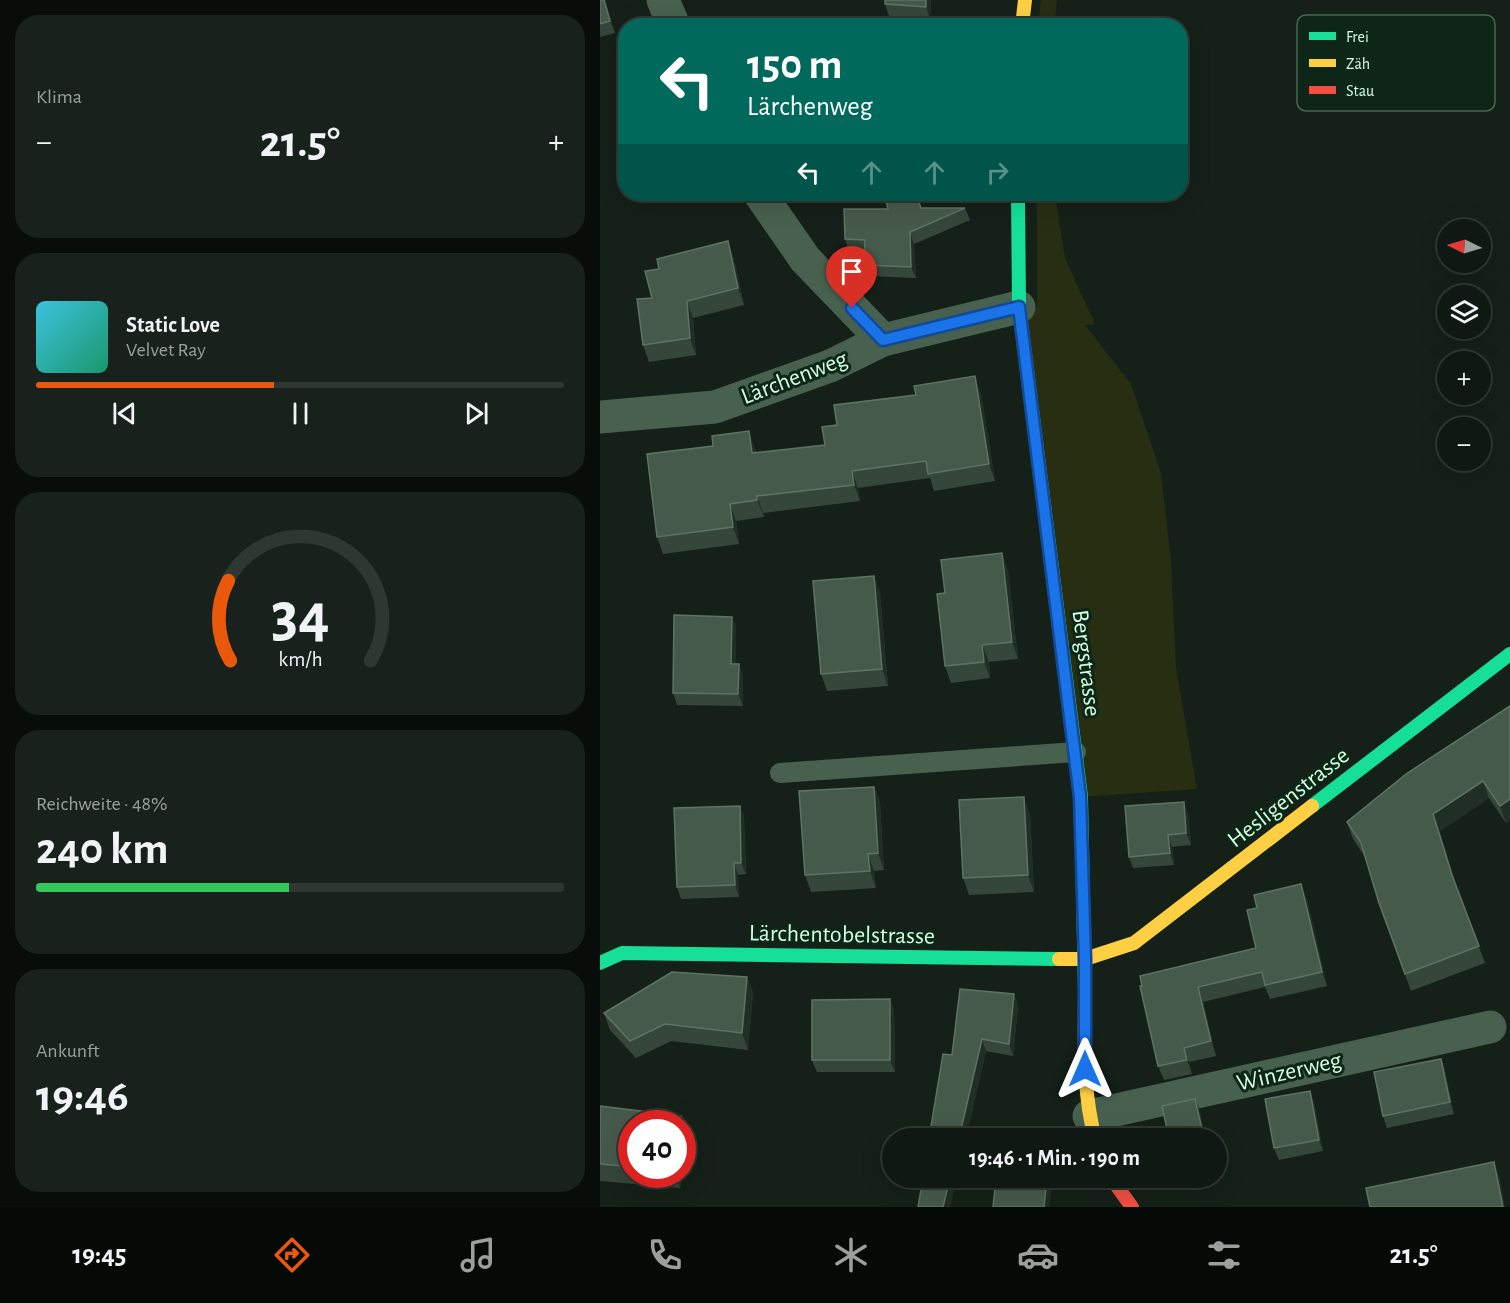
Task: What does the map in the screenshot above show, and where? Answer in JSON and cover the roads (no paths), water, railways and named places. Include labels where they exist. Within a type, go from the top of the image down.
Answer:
[{"type":"street","points":[[663,0],[671,18]]},
{"type":"street","points":[[1023,18],[1025,0]]},
{"type":"street","points":[[765,201],[805,259],[883,340]]},
{"type":"street","name":"Bergstrasse","points":[[1018,201],[1019,307],[1080,797],[1085,959],[1085,1069],[1092,1127]]},
{"type":"street","name":"Lärchenweg","points":[[600,417],[715,407],[830,366],[883,340],[1019,307]]},
{"type":"street","name":"Hesligenstrasse","points":[[1085,959],[1134,943],[1510,654]]},
{"type":"street","name":"Lärchentobelstrasse","points":[[600,963],[622,953],[1085,959]]},
{"type":"street","name":"Winzerweg","points":[[1092,1127],[1490,1027]]},
{"type":"street","points":[[1118,1188],[1132,1207]]},
{"type":"lane","points":[[780,773],[1076,752]]}]
